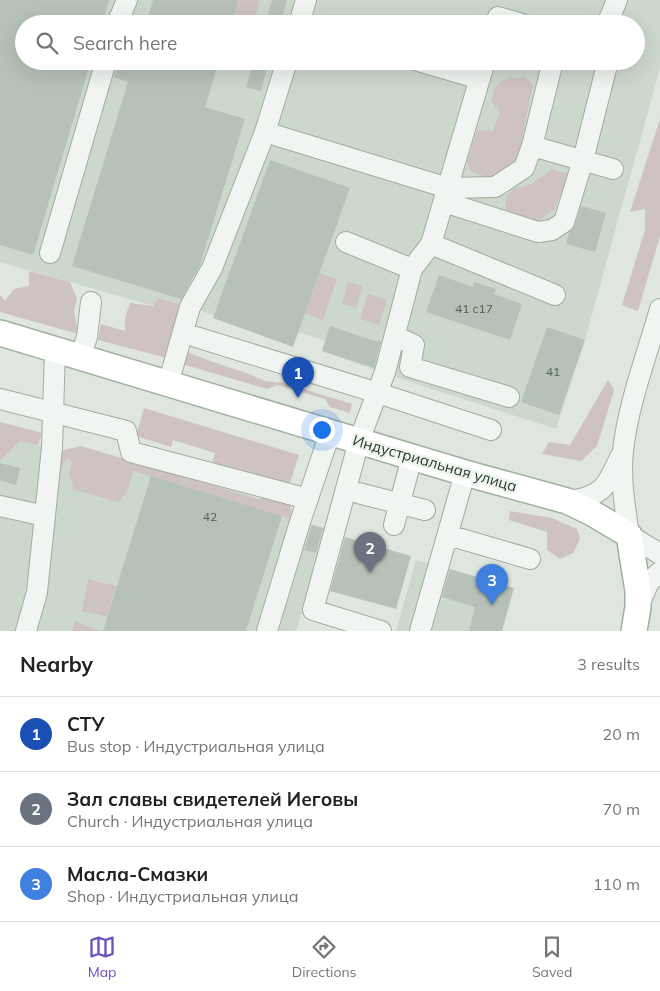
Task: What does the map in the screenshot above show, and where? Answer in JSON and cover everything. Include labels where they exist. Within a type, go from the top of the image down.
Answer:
[{"type":"main road","name":"Индустриальная улица","points":[[0,333],[330,433],[567,501],[629,535]]},
{"type":"main road","points":[[629,535],[638,590],[636,619]]},
{"type":"street","points":[[121,15],[127,0]]},
{"type":"street","points":[[302,15],[306,0]]},
{"type":"street","points":[[611,15],[617,0]]},
{"type":"street","points":[[50,253],[103,70]]},
{"type":"street","points":[[168,384],[190,307],[210,272],[265,132],[284,70]]},
{"type":"street","points":[[381,631],[313,610],[359,441],[378,393],[412,269],[430,244],[482,70]]},
{"type":"street","points":[[446,195],[495,187],[524,168],[532,146],[551,70]]},
{"type":"street","points":[[265,132],[446,195],[538,232],[552,230],[564,222],[583,160],[606,70]]},
{"type":"street","points":[[532,146],[613,169]]},
{"type":"street","points":[[346,242],[412,269]]},
{"type":"street","points":[[430,244],[555,295]]},
{"type":"street","points":[[80,358],[87,337],[91,302]]},
{"type":"street","points":[[629,535],[622,477],[623,451],[628,421],[655,342],[660,309]]},
{"type":"street","points":[[395,336],[414,345],[410,367],[509,397]]},
{"type":"street","points":[[196,337],[491,430]]},
{"type":"street","points":[[26,631],[37,592],[45,516],[52,448],[55,350]]},
{"type":"street","points":[[0,399],[126,431],[131,452],[308,499]]},
{"type":"street","points":[[267,631],[330,433]]},
{"type":"street","points":[[567,501],[585,499],[599,492],[611,478],[623,451]]},
{"type":"street","points":[[394,526],[412,457]]},
{"type":"street","points":[[420,631],[465,473]]},
{"type":"street","points":[[358,493],[425,510]]},
{"type":"street","points":[[0,506],[45,516]]},
{"type":"street","points":[[448,534],[530,559]]},
{"type":"street","name":"Индустриальная улица","points":[[629,535],[660,554]]},
{"type":"street","points":[[636,619],[649,582],[660,572]]},
{"type":"shaded area","points":[[0,0],[660,0],[660,68],[585,340],[556,429],[401,379],[322,351],[325,341],[298,332],[303,318],[214,315],[157,298],[154,306],[0,262]]},
{"type":"shaded area","points":[[238,0],[260,0],[256,15],[234,15]]},
{"type":"shaded area","points":[[525,77],[533,85],[518,158],[491,178],[471,172],[467,162],[477,130],[493,131],[500,112],[491,101],[493,93],[502,81]]},
{"type":"shaded area","points":[[660,119],[660,236],[638,311],[622,305],[645,230],[645,209],[630,212]]},
{"type":"shaded area","points":[[551,169],[568,174],[555,209],[534,224],[505,213],[507,195],[514,189],[532,184]]},
{"type":"shaded area","points":[[29,271],[70,282],[77,298],[74,311],[78,334],[0,312],[0,295],[5,301],[14,289],[29,286]]},
{"type":"shaded area","points":[[320,273],[337,279],[323,320],[305,314]]},
{"type":"shaded area","points":[[348,282],[363,286],[356,308],[342,304]]},
{"type":"shaded area","points":[[368,294],[387,300],[379,325],[360,319]]},
{"type":"shaded area","points":[[158,298],[185,306],[167,358],[98,340],[101,324],[125,331],[125,318],[130,303],[153,306]]},
{"type":"shaded area","points":[[185,351],[265,381],[284,383],[352,404],[350,413],[330,407],[325,399],[278,385],[267,389],[182,364]]},
{"type":"shaded area","points":[[608,380],[614,390],[597,446],[581,461],[542,454],[549,442],[570,445]]},
{"type":"shaded area","points":[[144,408],[299,455],[289,486],[212,463],[215,453],[173,440],[171,447],[136,436]]},
{"type":"shaded area","points":[[0,422],[42,433],[38,445],[151,476],[327,529],[296,631],[0,631]]},
{"type":"shaded area","points":[[0,422],[42,433],[38,445],[20,441],[0,461]]},
{"type":"shaded area","points":[[81,446],[259,499],[268,495],[287,500],[291,508],[292,519],[133,471],[128,490],[119,502],[74,490],[69,473],[72,462],[67,459],[57,470],[60,451]]},
{"type":"shaded area","points":[[510,511],[552,518],[577,529],[580,539],[573,553],[560,559],[547,550],[547,532],[509,520]]},
{"type":"shaded area","points":[[416,560],[483,579],[469,631],[396,631]]},
{"type":"shaded area","points":[[88,579],[116,586],[107,617],[82,611]]},
{"type":"shaded area","points":[[75,621],[101,631],[72,631]]},
{"type":"building","points":[[0,0],[109,0],[105,15],[15,15],[15,70],[88,70],[33,255],[0,245]]},
{"type":"building","points":[[153,0],[238,0],[234,15],[149,15]]},
{"type":"building","points":[[272,0],[287,0],[283,15],[268,15]]},
{"type":"building","points":[[116,70],[216,70],[205,107],[245,119],[200,265],[181,299],[72,266],[128,82],[114,77]]},
{"type":"building","points":[[251,70],[267,70],[261,91],[246,87]]},
{"type":"building","points":[[270,160],[350,188],[293,347],[213,318]]},
{"type":"building","points":[[581,206],[606,213],[595,252],[566,244]]},
{"type":"building","points":[[439,275],[473,287],[474,282],[496,289],[494,294],[522,304],[510,340],[426,312]]},
{"type":"building","points":[[330,326],[377,342],[378,340],[381,341],[374,368],[322,351]]},
{"type":"building","points":[[547,327],[585,340],[559,415],[521,402]]},
{"type":"building","points":[[0,463],[20,468],[16,485],[0,480]]},
{"type":"building","points":[[151,476],[282,516],[246,631],[103,631]]},
{"type":"building","points":[[312,525],[323,528],[316,553],[304,550]]},
{"type":"building","points":[[345,537],[411,556],[396,609],[330,591]]},
{"type":"building","points":[[450,569],[514,588],[502,631],[469,631],[475,607],[442,597]]},
{"type":"place","name":"СТУ","points":[[298,398]]},
{"type":"place","name":"Зал славы свидетелей Иеговы","points":[[370,573]]},
{"type":"place","name":"Масла-Смазки","points":[[492,605]]}]
